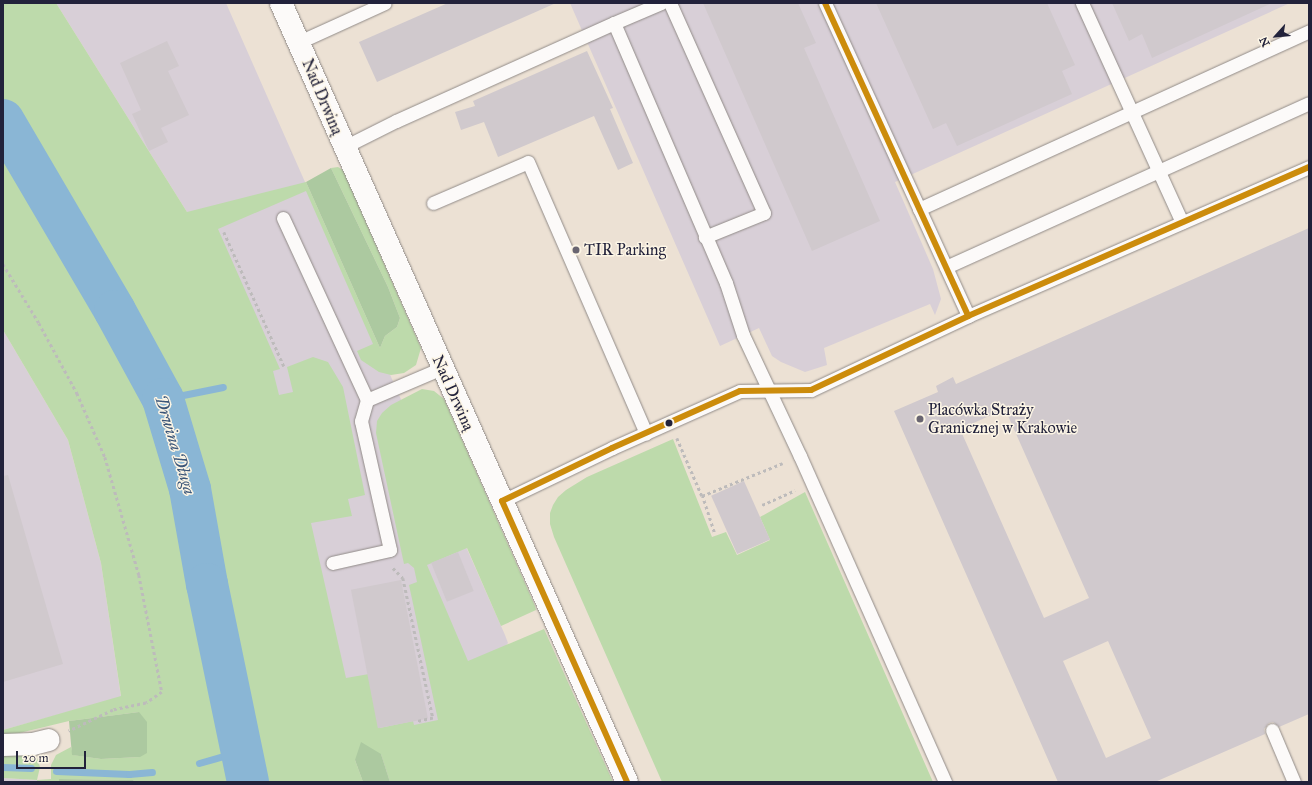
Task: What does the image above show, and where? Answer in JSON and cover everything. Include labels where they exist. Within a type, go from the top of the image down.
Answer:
[{"type":"street","name":"Nad Drwiną","points":[[281,3],[627,782]]},
{"type":"street","points":[[3,746],[33,744],[49,740]]},
{"type":"lane","points":[[299,42],[385,3]]},
{"type":"lane","points":[[344,147],[410,115],[661,3]]},
{"type":"lane","points":[[670,3],[764,213],[705,237]]},
{"type":"lane","points":[[825,3],[968,316]]},
{"type":"lane","points":[[1082,3],[1182,222]]},
{"type":"lane","points":[[614,23],[726,283],[743,335],[811,482],[945,782]]},
{"type":"lane","points":[[919,209],[1309,31]]},
{"type":"lane","points":[[946,267],[1309,103]]},
{"type":"lane","points":[[434,203],[528,162],[646,433]]},
{"type":"lane","points":[[502,501],[646,433],[740,391],[811,390],[968,316],[1309,166]]},
{"type":"lane","points":[[283,218],[367,400],[361,421],[390,550],[332,563]]},
{"type":"lane","points":[[367,400],[442,368]]},
{"type":"lane","points":[[1272,730],[1294,782]]},
{"type":"path","points":[[224,232],[284,366]]},
{"type":"path","points":[[3,264],[40,323],[77,393],[105,457],[139,575],[162,692],[146,703],[113,710],[49,740]]},
{"type":"path","points":[[676,434],[702,496],[714,532]]},
{"type":"path","points":[[702,496],[787,461]]},
{"type":"path","points":[[762,505],[811,482]]},
{"type":"path","points":[[390,550],[393,568],[403,578],[433,718],[416,722]]},
{"type":"shaded area","points":[[56,3],[226,3],[505,635],[508,643],[390,782],[381,754],[361,742],[187,212]]},
{"type":"shaded area","points":[[570,3],[1290,3],[895,182],[933,269],[941,299],[935,315],[930,304],[824,348],[827,365],[805,372],[781,362],[772,356],[759,328],[720,346]]},
{"type":"shaded area","points":[[3,330],[68,440],[101,563],[121,697],[3,730]]},
{"type":"shaded area","points":[[3,778],[37,780],[37,782],[3,782]]},
{"type":"green space","points":[[3,3],[56,3],[187,212],[306,182],[380,348],[385,336],[397,327],[400,318],[388,287],[331,168],[338,167],[343,170],[421,348],[416,365],[404,373],[391,375],[379,372],[361,360],[357,351],[373,344],[306,191],[218,229],[280,369],[273,371],[279,395],[293,392],[287,367],[313,357],[328,362],[343,387],[365,495],[348,499],[352,516],[311,523],[346,678],[369,674],[380,728],[413,721],[414,725],[438,720],[409,585],[417,582],[414,568],[408,563],[404,564],[376,433],[377,421],[382,413],[391,405],[422,389],[434,391],[444,399],[536,610],[501,626],[467,548],[427,565],[468,661],[544,629],[613,782],[390,782],[381,754],[355,760],[363,782],[136,782],[133,780],[59,779],[59,782],[37,782],[37,780],[51,779],[51,765],[56,755],[71,747],[73,755],[101,759],[140,757],[139,712],[69,721],[3,737],[3,730],[121,696],[101,563],[68,440],[3,330]]},
{"type":"green space","points":[[331,168],[388,287],[400,318],[397,327],[385,336],[380,348],[306,182]]},
{"type":"green space","points":[[673,439],[712,537],[726,532],[737,555],[770,540],[760,517],[805,492],[933,782],[662,782],[554,537],[550,524],[550,513],[558,497],[566,490],[587,477]]},
{"type":"green space","points":[[139,712],[147,722],[147,753],[140,757],[101,759],[72,755],[69,721]]},
{"type":"green space","points":[[361,742],[381,754],[390,782],[363,782],[355,760]]},
{"type":"green space","points":[[3,755],[34,756],[37,758],[40,767],[37,780],[3,778]]},
{"type":"green space","points":[[59,779],[133,780],[136,782],[59,782]]},
{"type":"building","points":[[448,3],[556,3],[377,82],[359,42]]},
{"type":"building","points":[[703,3],[798,3],[816,43],[804,48],[880,221],[812,251]]},
{"type":"building","points":[[876,3],[1047,3],[1075,65],[1062,71],[1072,94],[957,146],[946,123],[933,129]]},
{"type":"building","points":[[1112,3],[1272,3],[1152,58],[1142,34],[1129,41]]},
{"type":"building","points":[[167,41],[179,66],[168,71],[189,115],[161,128],[168,142],[149,151],[132,114],[141,110],[120,63]]},
{"type":"building","points":[[587,51],[613,108],[610,109],[633,163],[618,170],[594,116],[498,157],[484,122],[461,130],[455,112],[475,106],[473,101]]},
{"type":"building","points":[[1309,228],[1309,714],[1279,727],[1273,722],[1269,723],[1264,729],[1265,734],[1155,782],[1058,782],[894,411],[938,392],[936,386],[953,377],[956,384]],"holes":[[[1005,409],[1089,598],[1044,618],[960,429]],[[1108,641],[1151,738],[1106,758],[1063,661]]]},
{"type":"building","points":[[8,475],[63,664],[3,682],[3,476]]},
{"type":"building","points":[[744,481],[770,539],[737,554],[711,496]]},
{"type":"building","points":[[458,552],[474,591],[447,602],[431,563]]},
{"type":"building","points":[[401,580],[428,718],[378,728],[351,590]]},
{"type":"waterway","name":"Drwina Długa","points":[[3,120],[115,311],[163,399],[190,489],[207,584],[248,782]]},
{"type":"waterway","points":[[163,399],[223,387]]},
{"type":"waterway","points":[[199,763],[241,751]]},
{"type":"waterway","points":[[3,767],[31,768]]},
{"type":"waterway","points":[[56,771],[129,774],[152,772]]},
{"type":"transit line","points":[[825,3],[968,316]]},
{"type":"transit line","points":[[502,501],[612,448],[740,391],[811,390],[968,316],[1309,167]]},
{"type":"transit line","points":[[502,501],[627,782]]},
{"type":"place","name":"TIR Parking","points":[[576,250]]},
{"type":"place","name":"Placówka Straży Granicznej w Krakowie","points":[[920,419]]}]
